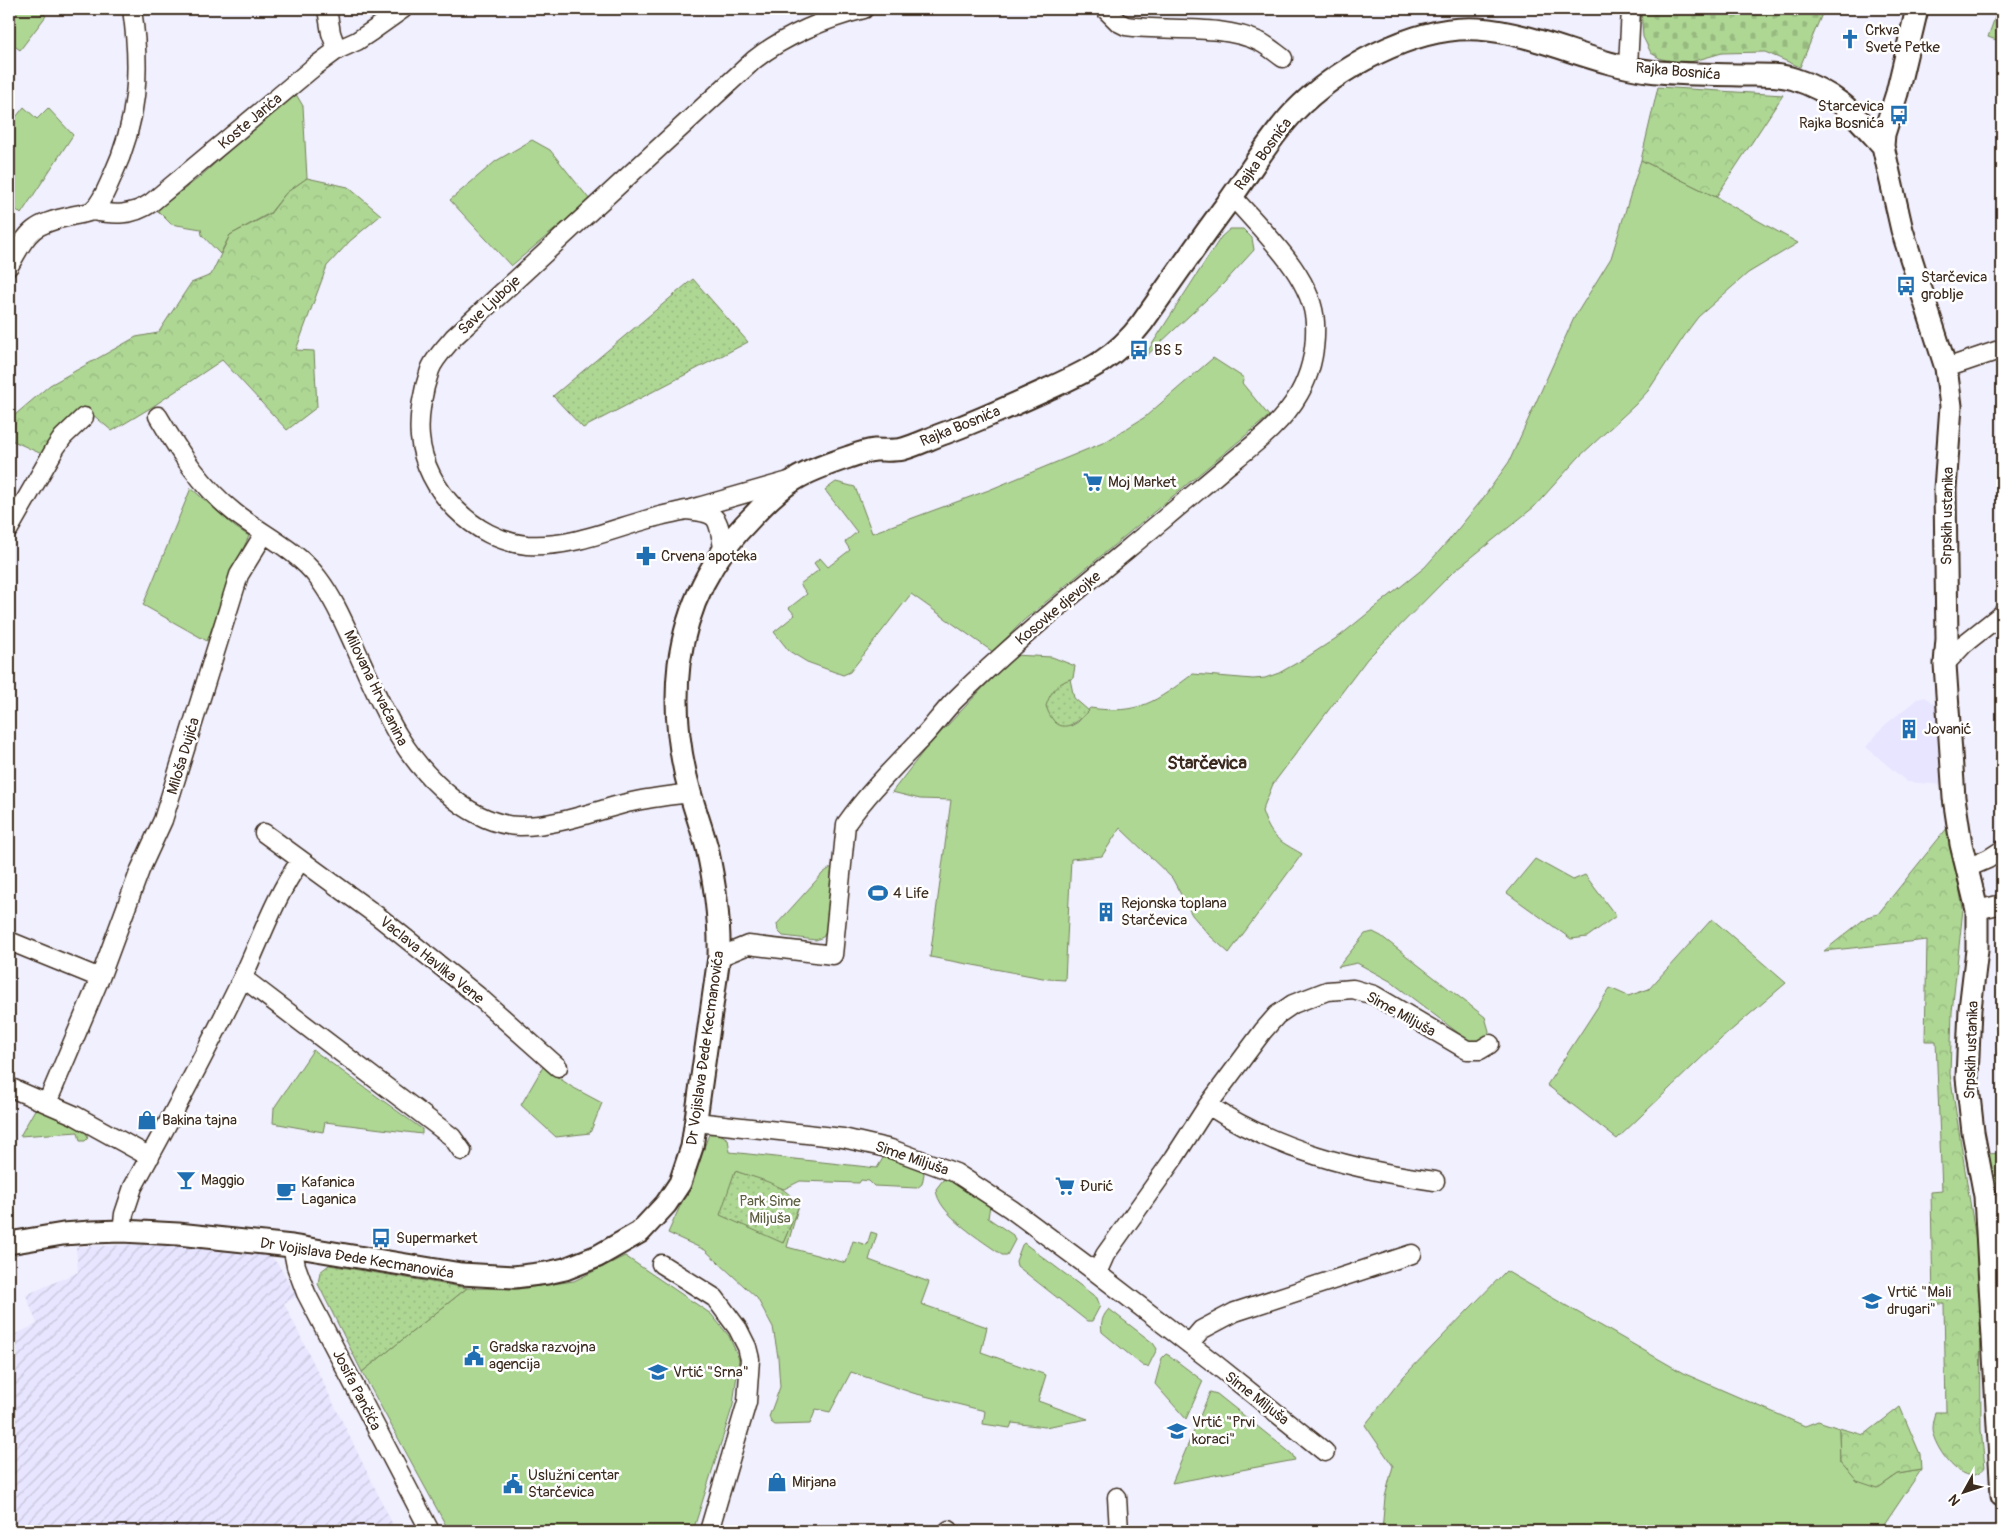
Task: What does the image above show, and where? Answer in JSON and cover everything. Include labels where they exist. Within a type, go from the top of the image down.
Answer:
[{"type":"street","points":[[92,211],[100,200],[124,151],[133,115],[137,74],[132,9]]},
{"type":"street","points":[[327,9],[331,33],[337,50]]},
{"type":"street","name":"Koste Jarića","points":[[9,266],[29,233],[42,223],[92,211],[122,214],[134,212],[151,203],[314,66],[337,50],[357,41],[403,9]]},
{"type":"street","name":"Save Ljuboje","points":[[794,480],[560,543],[526,545],[500,538],[484,530],[469,520],[440,493],[427,465],[420,438],[421,406],[430,368],[454,337],[754,60],[776,45],[824,22],[864,9]]},
{"type":"street","points":[[1106,9],[1118,22],[1126,26],[1203,30],[1235,35],[1260,42],[1283,58]]},
{"type":"street","points":[[1628,66],[1631,9]]},
{"type":"street","points":[[1883,146],[1884,134],[1897,93],[1916,9]]},
{"type":"street","name":"Rajka Bosnića","points":[[723,548],[761,508],[794,480],[851,456],[874,450],[900,450],[924,442],[1026,399],[1106,360],[1137,331],[1278,131],[1292,114],[1320,88],[1372,57],[1418,37],[1455,30],[1476,29],[1496,31],[1521,36],[1628,66],[1662,72],[1766,75],[1794,79],[1842,104],[1883,146]]},
{"type":"street","name":"Srpskih ustanika","points":[[1883,146],[1902,230],[1946,368],[1950,406],[1945,489],[1947,639],[1945,664],[1954,798],[1961,844],[1977,910],[1977,950],[1969,1028],[1967,1078],[1973,1132],[1985,1196],[1999,1391],[2002,1496]]},
{"type":"street","name":"Kosovke djevojke","points":[[719,957],[748,945],[833,954],[846,824],[854,813],[884,777],[952,703],[992,664],[1257,442],[1284,414],[1299,394],[1312,360],[1315,322],[1311,302],[1299,277],[1282,253],[1232,196]]},
{"type":"street","points":[[1946,368],[2002,349]]},
{"type":"street","name":"Milovana Hrvaćanina","points":[[158,416],[187,462],[209,490],[233,512],[284,546],[317,576],[341,616],[387,717],[408,752],[434,783],[462,806],[492,821],[519,826],[546,824],[624,803],[690,793]]},
{"type":"street","points":[[9,528],[63,437],[84,417]]},
{"type":"street","name":"Save Ljuboje","points":[[686,510],[707,512],[716,519],[721,531],[723,548]]},
{"type":"street","name":"Miloša Dujića","points":[[47,1103],[100,978],[175,786],[219,637],[240,575],[264,534]]},
{"type":"street","name":"Dr Vojislava Đede Kecmanovića","points":[[9,1243],[63,1234],[122,1231],[178,1234],[292,1246],[461,1274],[514,1277],[565,1269],[598,1256],[640,1232],[666,1204],[680,1182],[692,1147],[719,957],[716,902],[706,847],[690,793],[678,729],[677,698],[679,664],[686,627],[702,583],[723,548]]},
{"type":"street","points":[[1945,664],[1964,644],[2002,614]]},
{"type":"street","name":"Vaclava Havlika Vene","points":[[264,833],[379,917],[478,996],[558,1067]]},
{"type":"street","points":[[1967,868],[1988,859],[2002,850]]},
{"type":"street","points":[[122,1231],[124,1214],[134,1187],[243,978],[287,880],[301,860]]},
{"type":"street","points":[[1977,910],[2002,904]]},
{"type":"street","points":[[9,941],[100,978]]},
{"type":"street","points":[[243,978],[452,1137],[462,1152]]},
{"type":"street","name":"Sime Miljuša","points":[[1097,1274],[1105,1255],[1174,1158],[1208,1105],[1262,1031],[1277,1015],[1293,1004],[1327,991],[1353,989],[1374,995],[1467,1050],[1480,1050],[1490,1044]]},
{"type":"street","points":[[9,1086],[74,1115],[150,1157]]},
{"type":"street","points":[[1208,1105],[1237,1124],[1272,1141],[1334,1162],[1387,1174],[1435,1181]]},
{"type":"street","name":"Sime Miljuša","points":[[696,1122],[843,1138],[891,1149],[936,1164],[956,1173],[1011,1209],[1097,1274],[1325,1452]]},
{"type":"street","name":"Josifa Pančića","points":[[292,1246],[296,1266],[306,1293],[430,1531]]},
{"type":"street","points":[[1189,1344],[1201,1330],[1236,1312],[1412,1254]]},
{"type":"street","points":[[661,1264],[715,1298],[728,1313],[738,1329],[750,1359],[747,1402],[708,1531]]},
{"type":"street","points":[[1117,1497],[1119,1531]]},
{"type":"shaded area","points":[[1925,697],[1940,708],[1945,785],[1907,782],[1866,747],[1885,725],[1917,699]]},
{"type":"shaded area","points":[[169,1243],[270,1255],[280,1267],[297,1297],[284,1303],[396,1531],[9,1531],[9,1337],[37,1324],[26,1295],[78,1272],[76,1247]]},
{"type":"green space","points":[[9,9],[39,9],[46,16],[20,50],[9,42]]},
{"type":"green space","points":[[1641,9],[1824,9],[1800,67],[1765,52],[1722,53],[1687,63],[1661,59],[1651,53],[1643,37]]},
{"type":"green space","points":[[1998,9],[2002,9],[2002,42],[1988,37]]},
{"type":"green space","points":[[1658,87],[1783,95],[1716,197],[1641,160]]},
{"type":"green space","points":[[294,91],[303,106],[307,178],[286,193],[270,213],[230,235],[220,254],[202,235],[201,229],[171,224],[157,210],[200,177]]},
{"type":"green space","points":[[24,107],[37,119],[48,108],[73,135],[21,214],[9,203],[9,126]]},
{"type":"green space","points":[[532,140],[550,150],[590,200],[511,266],[450,200],[496,161]]},
{"type":"green space","points":[[1641,160],[1716,197],[1798,243],[1748,273],[1698,317],[1648,391],[1635,405],[1579,457],[1534,507],[1452,573],[1367,659],[1273,784],[1262,811],[1265,820],[1276,837],[1302,854],[1229,953],[1209,935],[1192,915],[1172,878],[1120,828],[1102,856],[1071,859],[1065,980],[1048,979],[930,957],[951,800],[920,799],[892,792],[926,748],[1014,655],[1052,657],[1075,666],[1073,678],[1064,682],[1071,726],[1078,722],[1090,708],[1121,710],[1146,704],[1168,692],[1193,674],[1253,679],[1265,678],[1279,673],[1341,635],[1425,567],[1481,501],[1509,462],[1574,318],[1611,258]]},
{"type":"green space","points":[[307,178],[348,187],[381,215],[350,241],[327,266],[296,350],[314,351],[317,407],[287,430],[222,360],[152,407],[112,431],[85,408],[74,416],[46,456],[9,439],[9,420],[50,385],[136,337],[158,333],[191,283],[211,275],[230,235],[270,214],[286,193]]},
{"type":"green space","points":[[1230,229],[1243,229],[1252,238],[1254,250],[1223,284],[1142,360],[1221,237]]},
{"type":"green space","points":[[693,279],[748,342],[583,428],[553,396]]},
{"type":"green space","points":[[1213,358],[1244,378],[1242,383],[1269,416],[1023,621],[993,652],[911,594],[850,672],[843,675],[807,662],[789,651],[774,632],[795,615],[789,608],[807,594],[800,584],[819,570],[814,563],[820,558],[828,567],[850,550],[845,542],[857,532],[825,490],[836,482],[855,487],[872,533],[989,490],[1105,442],[1145,417]]},
{"type":"green space","points":[[191,488],[235,527],[249,536],[235,566],[207,641],[143,605]]},
{"type":"green space","points":[[1070,679],[1074,698],[1089,711],[1076,722],[1064,726],[1054,722],[1046,706],[1054,690]]},
{"type":"green space","points":[[1948,827],[1963,909],[1952,1012],[1950,1074],[1980,1266],[1981,1430],[1985,1467],[1977,1474],[1969,1475],[1960,1472],[1951,1465],[1938,1446],[1933,1436],[1932,1428],[1935,1412],[1946,1412],[1944,1304],[1933,1304],[1931,1192],[1942,1191],[1936,1041],[1925,1041],[1927,940],[1824,951],[1867,917],[1878,914]]},
{"type":"green space","points":[[1535,859],[1573,880],[1585,875],[1616,916],[1587,937],[1571,939],[1507,893]]},
{"type":"green space","points":[[832,867],[827,931],[823,937],[816,940],[783,936],[778,931],[777,924],[823,873]]},
{"type":"green space","points":[[1712,919],[1786,983],[1721,1039],[1617,1139],[1547,1085],[1610,988],[1628,996],[1649,989]]},
{"type":"green space","points":[[1373,932],[1381,936],[1485,1017],[1489,1031],[1487,1042],[1478,1048],[1390,981],[1357,963],[1338,967],[1365,934]]},
{"type":"green space","points":[[313,1050],[422,1129],[422,1134],[325,1122],[323,1132],[273,1123],[274,1108]]},
{"type":"green space","points":[[543,1067],[572,1087],[602,1103],[590,1133],[556,1137],[521,1105]]},
{"type":"green space","points":[[37,1106],[85,1129],[88,1138],[85,1141],[80,1141],[78,1132],[20,1136]]},
{"type":"green space","points":[[718,1133],[728,1139],[730,1152],[877,1168],[883,1158],[888,1157],[923,1170],[922,1184],[917,1188],[874,1186],[869,1181],[861,1180],[859,1183],[800,1181],[784,1189],[735,1171],[783,1243],[798,1208],[787,1247],[846,1263],[853,1241],[867,1245],[871,1232],[877,1234],[869,1260],[929,1282],[921,1304],[987,1327],[981,1352],[1046,1375],[1038,1401],[1088,1419],[1045,1427],[1012,1423],[1010,1428],[983,1424],[985,1411],[913,1393],[851,1372],[830,1412],[816,1409],[810,1424],[775,1425],[771,1422],[769,1417],[780,1387],[773,1327],[757,1298],[705,1250],[668,1233],[694,1175],[709,1134]]},
{"type":"green space","points":[[2002,1153],[2002,1246],[2000,1247],[1987,1154]]},
{"type":"green space","name":"Park Sime Miljuša","points":[[735,1171],[772,1184],[788,1193],[794,1200],[798,1208],[783,1243],[720,1215]]},
{"type":"green space","points":[[948,1178],[990,1205],[988,1218],[1013,1235],[1015,1240],[1007,1255],[1002,1255],[973,1235],[944,1208],[938,1198],[936,1189],[943,1180]]},
{"type":"green space","points":[[1024,1243],[1097,1298],[1100,1306],[1092,1321],[1087,1321],[1017,1266],[1016,1261]]},
{"type":"green space","points":[[625,1256],[711,1314],[729,1336],[739,1359],[733,1405],[693,1531],[449,1531],[362,1372],[467,1288],[518,1289],[574,1281]]},
{"type":"green space","points":[[329,1265],[467,1288],[362,1372],[318,1284],[320,1272]]},
{"type":"green space","points":[[1506,1271],[1683,1373],[1805,1426],[1818,1421],[1839,1428],[1840,1461],[1878,1488],[1898,1474],[1921,1470],[1880,1531],[1382,1531],[1385,1497],[1393,1466],[1365,1425],[1404,1376]]},
{"type":"green space","points":[[1109,1309],[1153,1343],[1157,1349],[1148,1367],[1143,1366],[1102,1332],[1102,1319]]},
{"type":"green space","points":[[1166,1354],[1203,1381],[1186,1419],[1155,1384],[1162,1358]]},
{"type":"green space","points":[[1210,1392],[1217,1394],[1292,1454],[1295,1460],[1172,1483]]},
{"type":"green space","points":[[1900,1407],[1920,1454],[1921,1470],[1898,1474],[1878,1488],[1857,1481],[1840,1461],[1839,1428],[1864,1435]]},
{"type":"place","name":"Crkva Svete Petke","points":[[1850,39]]},
{"type":"place","name":"Starcevica Rajka Bosnića","points":[[1899,115]]},
{"type":"place","name":"Starčevica groblje","points":[[1906,286]]},
{"type":"place","name":"BS 5","points":[[1139,350]]},
{"type":"place","name":"Moj Market","points":[[1093,482]]},
{"type":"place","name":"Crvena apoteka","points":[[646,556]]},
{"type":"place","name":"Jovanić","points":[[1909,729]]},
{"type":"place","name":"4 Life","points":[[878,893]]},
{"type":"place","name":"Rejonska toplana Starčevica","points":[[1106,912]]},
{"type":"place","name":"Bakina tajna","points":[[147,1120]]},
{"type":"place","name":"Maggio","points":[[186,1180]]},
{"type":"place","name":"Đurić","points":[[1065,1186]]},
{"type":"place","name":"Kafanica Laganica","points":[[286,1191]]},
{"type":"place","name":"Supermarket","points":[[381,1238]]},
{"type":"place","name":"Vrtić \"Mali drugari\"","points":[[1872,1301]]},
{"type":"place","name":"Gradska razvojna agencija","points":[[474,1356]]},
{"type":"place","name":"Vrtić \"Srna\"","points":[[658,1372]]},
{"type":"place","name":"Vrtić \"Prvi koraci\"","points":[[1177,1431]]},
{"type":"place","name":"Mirjana","points":[[777,1482]]},
{"type":"place","name":"Uslužni centar Starčevica","points":[[513,1484]]},
{"type":"district","name":"Starčevica","points":[[1207,763]]}]
